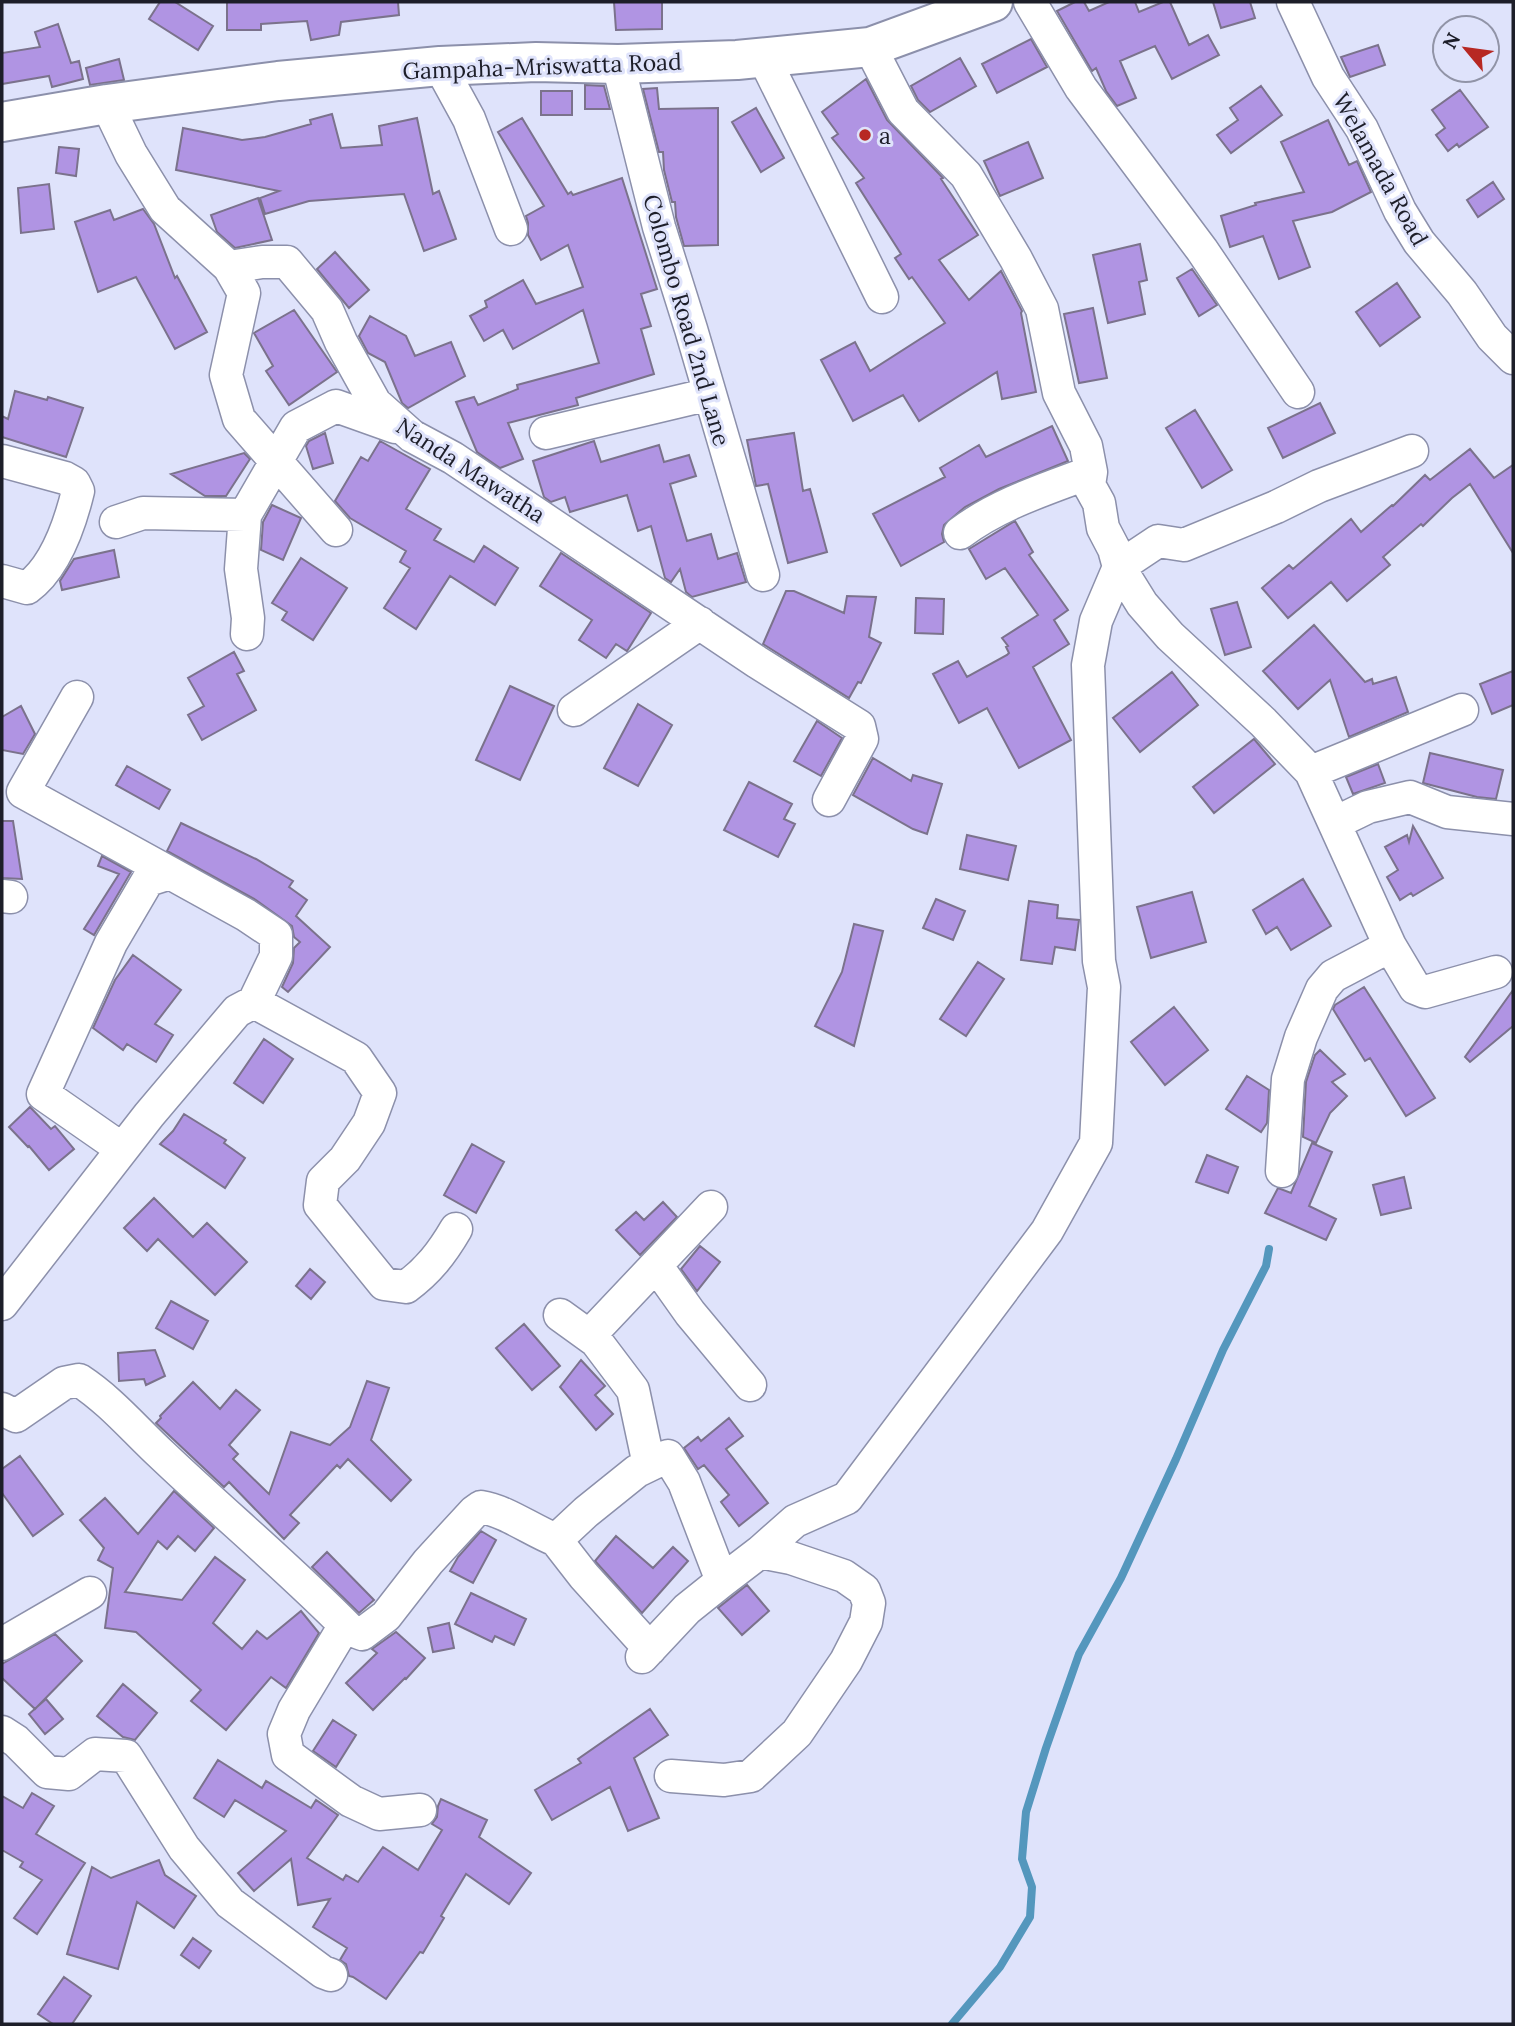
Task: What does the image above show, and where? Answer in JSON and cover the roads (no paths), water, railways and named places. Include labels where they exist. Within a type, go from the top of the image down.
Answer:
[{"type":"main road","name":"Gampaha-Mriswatta Road","points":[[2,122],[107,104],[278,81],[440,66],[737,60],[870,47],[993,2]]},
{"type":"street","points":[[1030,2],[1081,88],[1202,250],[1298,392]]},
{"type":"street","name":"Welamada Road","points":[[1293,2],[1328,77],[1362,130],[1400,211],[1419,242],[1462,293],[1492,337],[1513,358]]},
{"type":"street","points":[[870,47],[903,111],[966,175],[1042,309],[1059,393],[1086,446],[1091,472],[1089,485],[1099,503],[1103,528],[1114,549],[1119,568],[1142,604],[1170,636],[1263,722],[1311,772],[1390,946],[1415,988],[1425,992],[1496,972]]},
{"type":"street","points":[[763,56],[882,297]]},
{"type":"street","name":"Colombo Road 2nd Lane","points":[[618,64],[659,227],[763,575]]},
{"type":"street","points":[[440,66],[469,119],[511,229]]},
{"type":"street","points":[[107,104],[131,154],[165,209],[229,267],[244,293],[226,374],[239,419],[336,530]]},
{"type":"street","name":"Nanda Mawatha","points":[[229,267],[262,262],[287,262],[327,310],[341,342],[375,403],[406,431],[476,472],[859,726],[862,739],[829,800]]},
{"type":"street","points":[[546,433],[710,394]]},
{"type":"street","points":[[247,634],[248,618],[242,569],[245,515],[296,427],[336,406],[406,431]]},
{"type":"street","points":[[2,1409],[16,1416],[64,1383],[79,1380],[103,1395],[161,1455],[349,1629],[362,1634],[386,1616],[428,1562],[481,1507],[497,1509],[516,1522],[556,1540],[646,1653],[687,1609],[760,1552],[794,1521],[847,1498],[1047,1231],[1096,1143],[1104,987],[1098,947],[1088,665],[1096,621],[1119,568],[1158,541],[1184,545],[1319,486],[1412,451]]},
{"type":"street","points":[[2,461],[65,478],[74,483],[78,491],[72,515],[50,562],[36,582],[27,588],[2,581]]},
{"type":"street","points":[[960,533],[978,520],[1016,501],[1091,472]]},
{"type":"street","points":[[116,522],[143,513],[245,515]]},
{"type":"street","points":[[574,710],[700,623]]},
{"type":"street","points":[[2,1304],[122,1149],[237,1011],[254,1002],[276,956],[276,935],[246,915],[13,792],[77,697]]},
{"type":"street","points":[[1311,772],[1462,710]]},
{"type":"street","points":[[1335,823],[1368,807],[1410,797],[1447,811],[1513,819]]},
{"type":"street","points":[[122,1149],[43,1094],[111,943],[148,880],[170,873]]},
{"type":"street","points":[[1283,1171],[1288,1079],[1301,1037],[1322,989],[1333,976],[1390,946]]},
{"type":"street","points":[[254,1002],[356,1058],[380,1093],[369,1123],[345,1159],[323,1181],[320,1205],[384,1284],[406,1287],[414,1281],[442,1253],[456,1229]]},
{"type":"street","points":[[589,1336],[711,1207]]},
{"type":"street","points":[[656,1265],[690,1313],[750,1385]]},
{"type":"street","points":[[561,1315],[596,1341],[633,1390],[649,1465]]},
{"type":"street","points":[[556,1540],[636,1471],[668,1457],[684,1482],[722,1581]]},
{"type":"street","points":[[671,1776],[724,1780],[751,1776],[797,1733],[846,1661],[866,1622],[869,1603],[864,1590],[844,1576],[790,1558],[760,1552]]},
{"type":"street","points":[[2,1644],[90,1594]]},
{"type":"street","points":[[345,1625],[294,1710],[284,1734],[288,1755],[351,1801],[379,1814],[420,1810]]},
{"type":"street","points":[[6,1746],[47,1772],[69,1774],[95,1754],[126,1756],[184,1848],[230,1903],[323,1972],[331,1975]]},
{"type":"waterway","points":[[952,2024],[1000,1967],[1030,1917],[1032,1887],[1022,1859],[1026,1812],[1079,1654],[1121,1578],[1223,1350],[1266,1266],[1269,1249]]},
{"type":"place","name":"a","points":[[865,135]]}]
